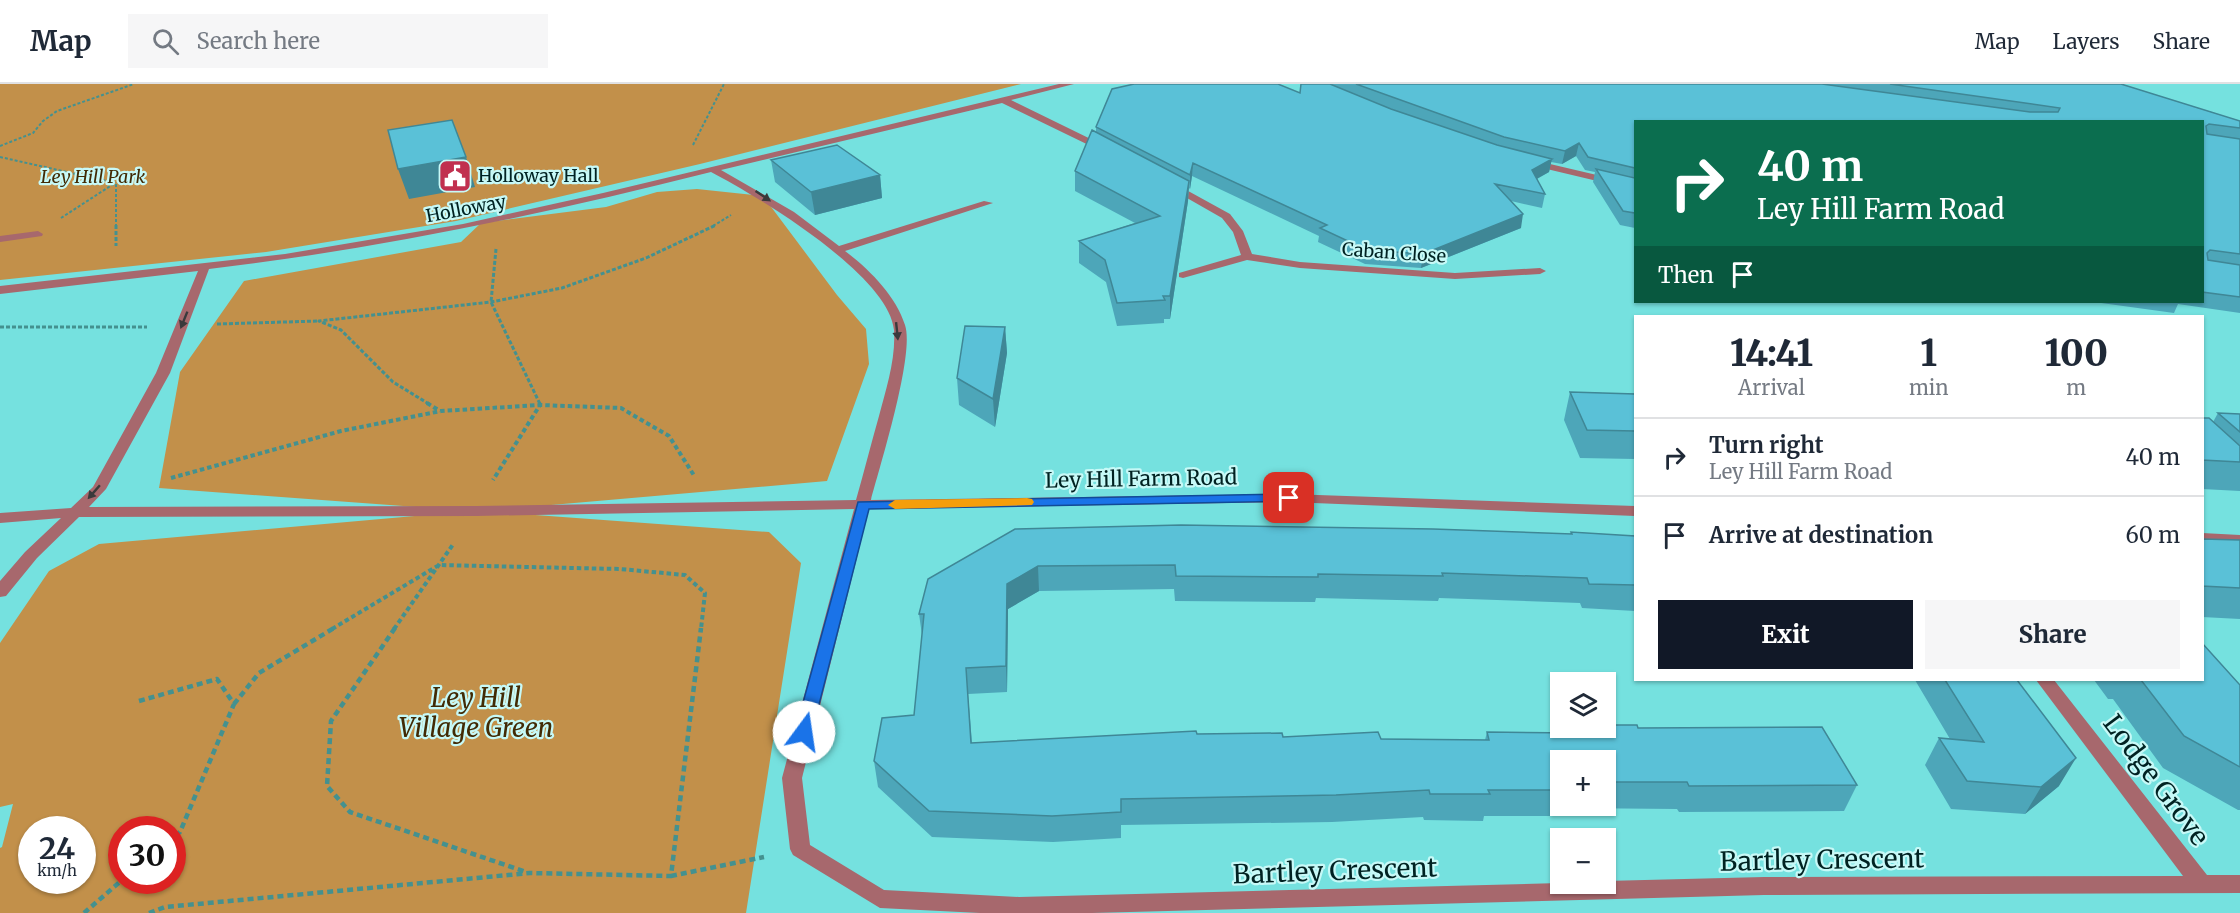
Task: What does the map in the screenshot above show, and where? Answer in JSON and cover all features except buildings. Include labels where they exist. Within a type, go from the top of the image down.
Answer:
[{"type":"street","name":"Holloway","points":[[0,290],[285,257],[482,223],[1070,84]]},
{"type":"street","points":[[1003,100],[1116,155]]},
{"type":"street","points":[[1519,159],[1634,187]]},
{"type":"street","points":[[712,169],[749,186],[814,231],[878,288],[899,327],[896,376],[792,778],[800,849]]},
{"type":"street","points":[[1164,181],[1226,216],[1239,231],[1247,257]]},
{"type":"street","points":[[836,250],[988,203]]},
{"type":"street","points":[[0,239],[38,234]]},
{"type":"street","name":"Caban Close","points":[[1183,275],[1247,257],[1300,265],[1455,276],[1540,270]]},
{"type":"street","points":[[0,592],[31,555],[99,489],[163,373],[206,266]]},
{"type":"street","name":"Ley Hill Farm Road","points":[[0,518],[75,512],[715,508],[1289,498],[1634,511]]},
{"type":"street","points":[[2204,538],[2240,540]]},
{"type":"street","name":"Lodge Grove","points":[[2046,681],[2201,884]]},
{"type":"street","name":"Bartley Crescent","points":[[800,849],[880,899],[1019,906],[1764,886],[2240,884]]},
{"type":"path","points":[[0,146],[33,133],[43,121],[57,111],[134,84]]},
{"type":"path","points":[[712,169],[690,151],[724,84]]},
{"type":"path","points":[[0,157],[47,165],[116,183]]},
{"type":"path","points":[[38,234],[116,183]]},
{"type":"path","points":[[116,183],[116,276]]},
{"type":"path","points":[[0,327],[123,329],[319,321],[491,302],[562,288],[646,258],[705,231],[763,196]]},
{"type":"path","points":[[482,223],[497,252],[491,302],[540,405]]},
{"type":"path","points":[[319,321],[341,330],[393,381],[441,411]]},
{"type":"path","points":[[506,456],[540,405]]},
{"type":"path","points":[[165,480],[341,431],[441,411],[540,405],[621,408],[669,436],[715,508]]},
{"type":"path","points":[[186,818],[234,704],[259,673],[439,565],[620,569],[685,575],[705,593],[671,876]]},
{"type":"path","points":[[439,565],[331,721],[327,786],[350,812],[530,873]]},
{"type":"path","points":[[139,701],[217,679],[234,704]]},
{"type":"path","points":[[149,913],[165,907],[530,873],[671,876],[800,849]]},
{"type":"path","points":[[84,913],[108,892]]},
{"type":"green space","name":"Ley Hill Park","points":[[0,84],[1021,84],[700,164],[456,221],[266,252],[0,280]]},
{"type":"green space","name":"Ley Hill Village Green","points":[[697,189],[763,196],[837,295],[866,329],[869,364],[827,481],[482,511],[769,532],[801,563],[746,913],[0,913],[0,848],[13,804],[0,807],[0,643],[49,571],[99,544],[471,511],[159,488],[180,372],[244,281],[461,242],[481,223],[606,207],[657,192]]},
{"type":"slow traffic","points":[[895,505],[1027,502]]},
{"type":"place","name":"Holloway Hall","points":[[455,176]]},
{"type":"route","points":[[804,732],[863,505],[1289,498]]}]
